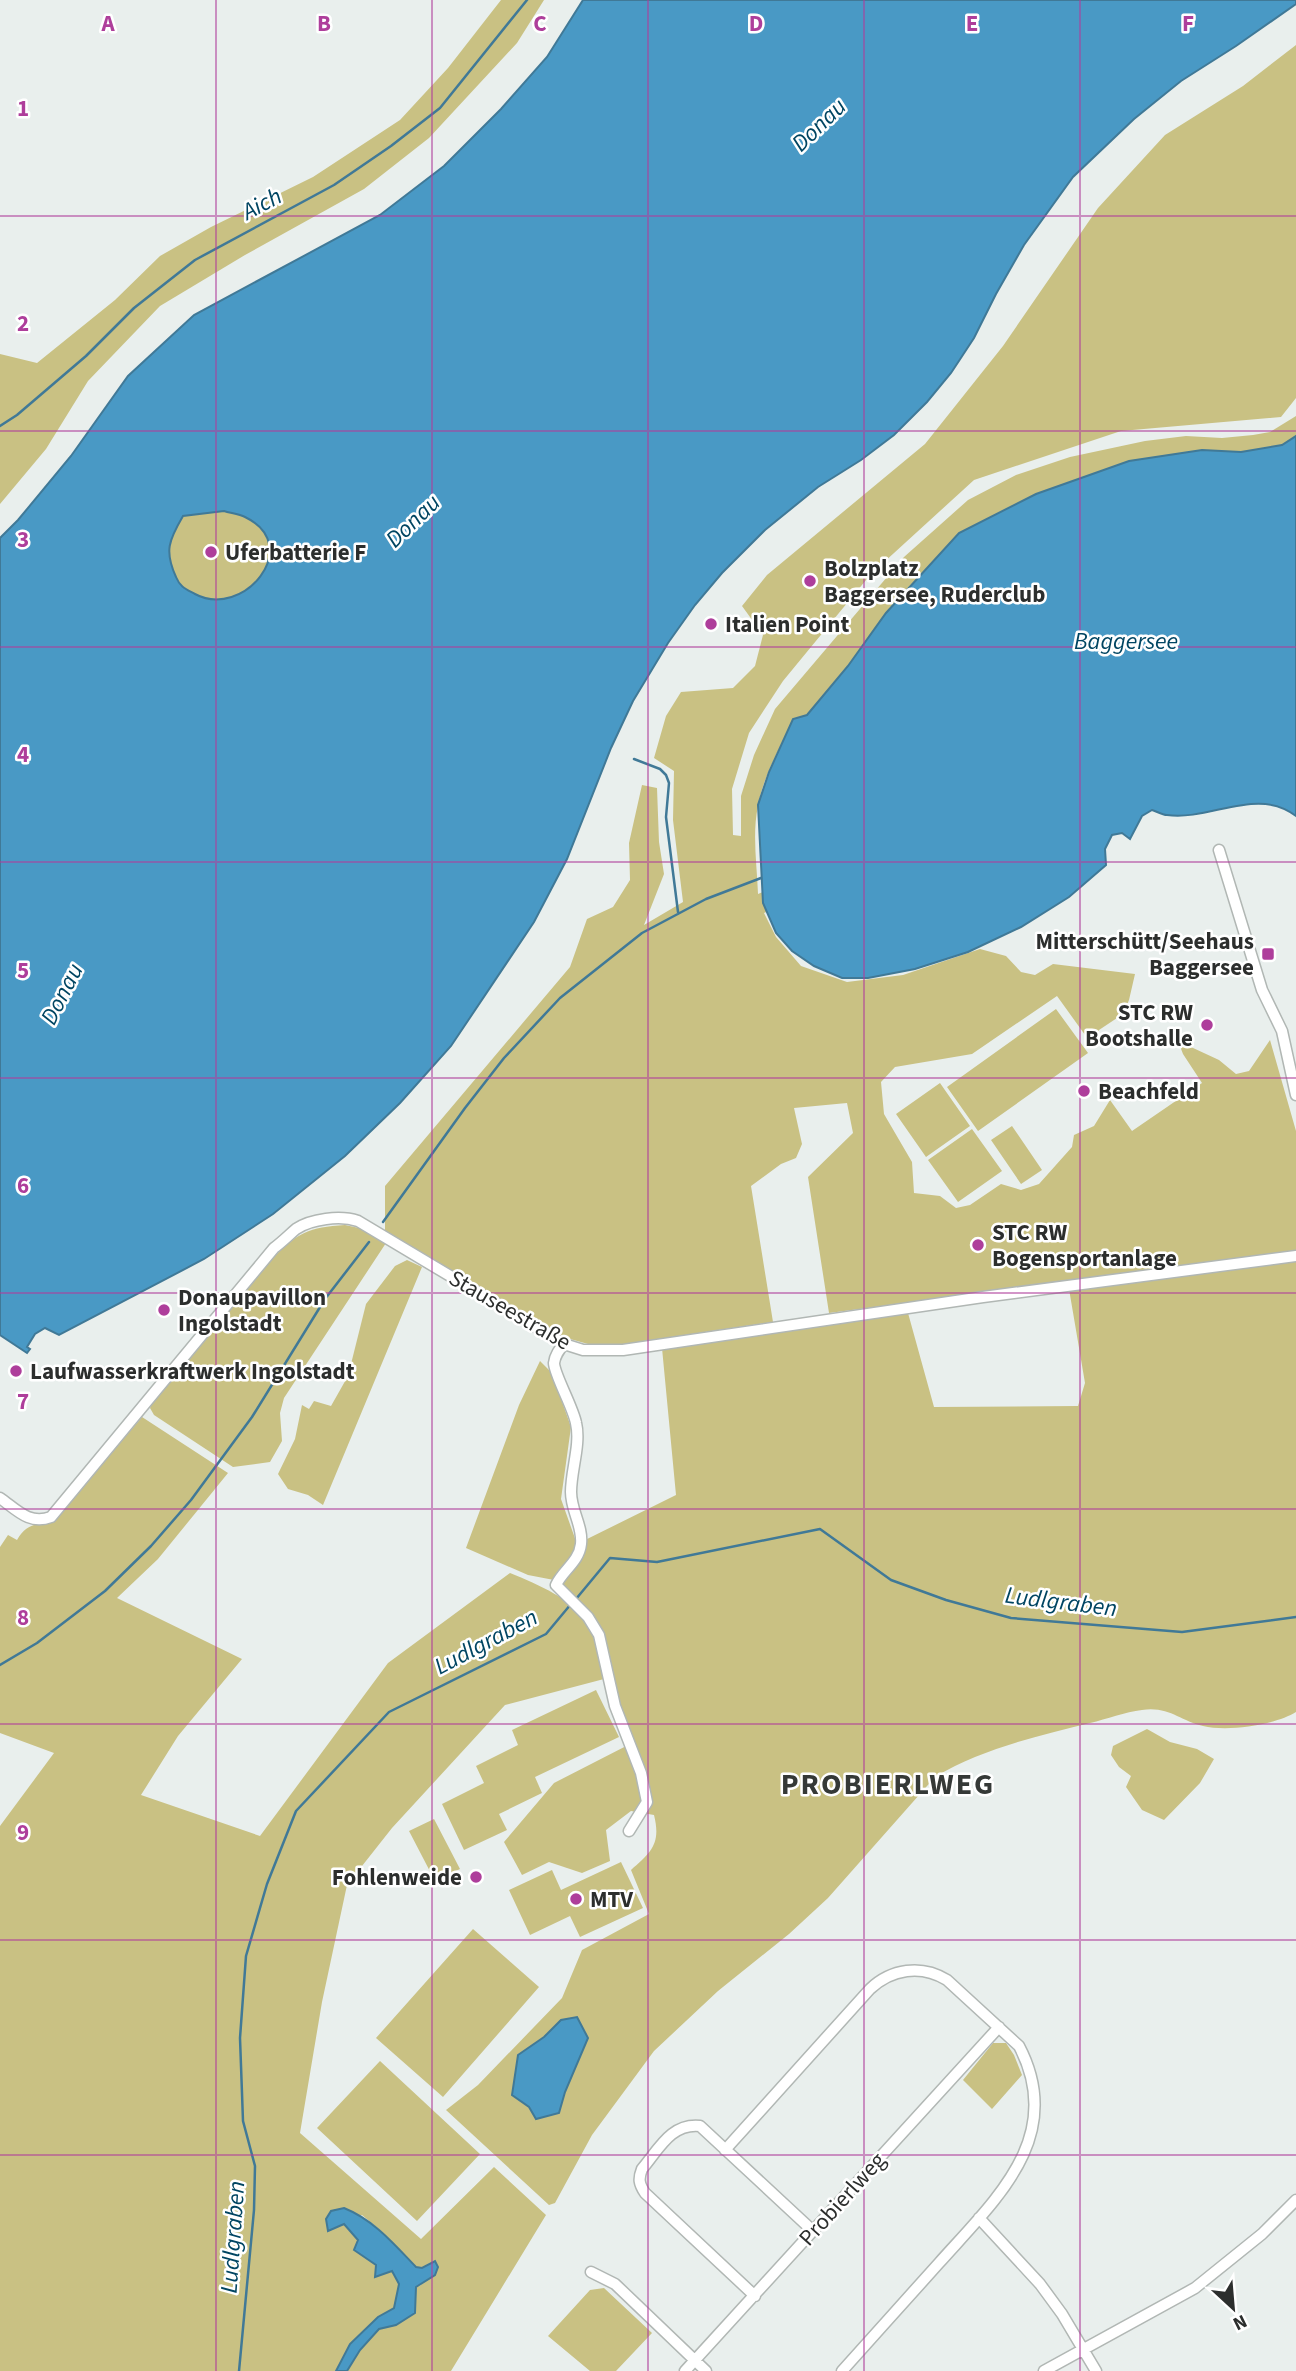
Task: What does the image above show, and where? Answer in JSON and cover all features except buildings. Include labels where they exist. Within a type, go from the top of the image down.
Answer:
[{"type":"street","points":[[1219,849],[1262,990],[1282,1031],[1296,1095]]},
{"type":"street","name":"Stauseestraße","points":[[0,1498],[28,1518],[41,1521],[51,1517],[275,1248],[299,1227],[316,1222],[350,1219],[358,1221],[564,1344],[583,1350],[623,1350],[983,1297],[1296,1256]]},
{"type":"street","points":[[564,1344],[557,1353],[554,1364],[577,1426],[571,1493],[581,1528],[581,1545],[577,1558],[561,1575],[556,1585],[593,1623],[603,1646],[615,1706],[641,1773],[647,1802],[629,1830]]},
{"type":"street","points":[[725,2150],[870,1989],[892,1974],[915,1970],[939,1975],[959,1989],[999,2026],[1018,2046],[1026,2060],[1032,2077],[1035,2108],[1033,2126],[1020,2165],[979,2218],[842,2371]]},
{"type":"street","name":"Probierlweg","points":[[685,2371],[999,2026]]},
{"type":"street","points":[[755,2296],[645,2193],[640,2185],[639,2176],[642,2169],[676,2129],[687,2125],[700,2126],[813,2231]]},
{"type":"street","points":[[1044,2371],[1195,2288],[1262,2234],[1296,2200]]},
{"type":"street","points":[[979,2218],[1040,2284],[1096,2371]]},
{"type":"street","points":[[591,2272],[615,2284],[706,2371]]},
{"type":"shaded area","points":[[501,0],[544,0],[517,43],[429,138],[364,189],[160,306],[88,381],[46,449],[0,504],[0,354],[37,363],[115,300],[160,256],[211,227],[313,177],[400,120],[448,68]]},
{"type":"shaded area","points":[[1296,45],[1296,398],[1281,417],[1121,431],[974,480],[871,574],[783,681],[749,733],[732,789],[733,835],[741,836],[741,796],[754,755],[775,709],[904,557],[968,500],[1016,475],[1070,457],[1145,441],[1186,436],[1222,438],[1270,432],[1296,416],[1296,436],[1282,445],[1241,452],[1201,450],[1129,461],[1036,494],[959,533],[886,613],[848,666],[807,715],[793,719],[760,795],[755,839],[758,894],[765,891],[773,909],[764,913],[776,937],[801,966],[847,982],[903,975],[980,949],[1006,956],[1021,972],[1035,975],[1053,964],[1135,974],[1123,1014],[1099,1030],[1099,1040],[1093,1046],[1057,996],[972,1054],[895,1067],[881,1082],[884,1114],[912,1162],[914,1193],[940,1196],[956,1208],[970,1205],[1001,1184],[1021,1190],[1039,1184],[1072,1147],[1074,1135],[1094,1126],[1110,1100],[1132,1131],[1202,1083],[1183,1054],[1178,1041],[1219,1060],[1236,1074],[1249,1071],[1270,1040],[1296,1131],[1296,1252],[829,1313],[808,1177],[853,1133],[847,1103],[794,1108],[802,1144],[796,1158],[781,1164],[751,1186],[773,1322],[625,1344],[588,1344],[563,1337],[385,1231],[385,1186],[570,967],[587,919],[613,907],[630,880],[629,843],[642,785],[657,788],[659,842],[664,874],[644,925],[683,902],[673,820],[674,771],[654,758],[666,716],[681,692],[733,688],[755,666],[763,635],[742,606],[767,575],[925,444],[1003,346],[1098,208],[1165,135],[1243,86]]},
{"type":"shaded area","points":[[224,511],[245,517],[262,530],[269,545],[268,561],[260,576],[248,589],[232,597],[213,599],[195,594],[179,583],[169,552],[174,532],[183,516]]},
{"type":"shaded area","points":[[1056,1009],[1088,1053],[978,1131],[947,1087]]},
{"type":"shaded area","points":[[940,1083],[970,1126],[926,1157],[896,1114]]},
{"type":"shaded area","points":[[1012,1126],[1042,1170],[1021,1184],[991,1140]]},
{"type":"shaded area","points":[[972,1129],[1002,1171],[958,1202],[928,1160]]},
{"type":"shaded area","points":[[345,1225],[359,1228],[386,1243],[284,1398],[280,1413],[282,1441],[270,1462],[233,1467],[154,1415],[150,1408],[152,1403],[281,1250],[304,1233],[322,1227]]},
{"type":"shaded area","points":[[407,1260],[422,1267],[323,1505],[308,1495],[288,1489],[278,1474],[295,1439],[302,1405],[309,1409],[314,1401],[331,1406],[348,1376],[366,1304],[395,1266]]},
{"type":"shaded area","points":[[1296,1260],[1296,1712],[1264,1724],[1213,1728],[1160,1710],[1136,1711],[1010,1744],[935,1777],[828,1898],[789,1934],[718,1991],[654,2051],[592,2135],[555,2203],[549,2205],[446,2110],[478,2085],[562,1998],[582,1950],[649,1914],[631,1870],[653,1846],[656,1825],[654,1815],[631,1811],[606,1830],[610,1861],[582,1873],[549,1862],[522,1875],[504,1842],[554,1783],[634,1742],[613,1686],[603,1633],[589,1611],[554,1580],[528,1575],[466,1548],[519,1405],[540,1361],[552,1373],[571,1427],[561,1499],[577,1544],[676,1495],[662,1348],[908,1313],[934,1407],[1078,1406],[1085,1383],[1069,1289]],"holes":[[[561,2020],[588,2039],[559,2113],[536,2119],[529,2107],[518,2055],[544,2037]]]},
{"type":"shaded area","points":[[142,1417],[228,1473],[158,1559],[117,1598],[242,1659],[178,1736],[141,1795],[260,1836],[388,1663],[510,1573],[544,1588],[575,1608],[592,1626],[598,1638],[604,1679],[505,1705],[392,1828],[347,1885],[322,2002],[300,2133],[421,2239],[494,2167],[546,2215],[451,2371],[347,2371],[360,2350],[379,2329],[396,2325],[416,2287],[421,2285],[422,2268],[416,2267],[362,2215],[328,2230],[344,2224],[358,2240],[355,2250],[376,2265],[392,2271],[399,2284],[394,2308],[378,2317],[336,2371],[0,2371],[0,1826],[54,1753],[0,1733],[0,1547],[8,1535],[17,1540],[30,1527],[57,1517]]},
{"type":"shaded area","points":[[596,1690],[619,1737],[535,1777],[542,1793],[499,1814],[507,1830],[464,1850],[442,1804],[484,1783],[476,1766],[518,1745],[512,1730]]},
{"type":"shaded area","points":[[1147,1729],[1170,1742],[1197,1749],[1214,1759],[1200,1783],[1164,1820],[1142,1810],[1126,1787],[1131,1776],[1119,1767],[1111,1755],[1113,1746]]},
{"type":"shaded area","points":[[434,1819],[460,1869],[435,1881],[409,1831]]},
{"type":"shaded area","name":"MTV","points":[[621,1862],[643,1908],[580,1937],[570,1916],[530,1935],[509,1890],[552,1870],[561,1890]]},
{"type":"shaded area","points":[[473,1929],[539,1987],[443,2097],[376,2038]]},
{"type":"shaded area","points":[[993,2043],[1006,2043],[1022,2075],[992,2109],[963,2080]]},
{"type":"shaded area","points":[[380,2061],[480,2154],[417,2221],[317,2128]]},
{"type":"shaded area","points":[[604,2288],[652,2333],[616,2371],[590,2371],[548,2336],[590,2290]]},
{"type":"water","name":"Donau","points":[[583,0],[1296,0],[1296,4],[1181,81],[1134,119],[1073,177],[1024,245],[974,338],[951,373],[927,402],[894,435],[818,487],[765,530],[695,605],[633,701],[611,748],[567,859],[534,922],[451,1046],[400,1103],[345,1156],[273,1214],[204,1259],[59,1335],[45,1328],[35,1334],[27,1347],[30,1349],[27,1353],[0,1335],[0,538],[71,456],[128,376],[194,315],[380,215],[444,166],[501,109],[547,57]],"holes":[[[224,511],[245,517],[262,530],[269,545],[268,561],[260,576],[248,589],[232,597],[213,599],[195,594],[179,583],[169,553],[174,532],[183,516]]]},
{"type":"water","name":"Baggersee","points":[[1296,436],[1296,816],[1266,804],[1233,806],[1184,816],[1165,815],[1152,810],[1142,816],[1130,839],[1122,833],[1112,835],[1105,849],[1106,865],[1069,897],[1021,927],[968,952],[915,969],[868,978],[842,978],[814,966],[792,951],[776,933],[763,903],[758,805],[769,772],[793,719],[807,715],[848,666],[886,613],[959,533],[1036,494],[1129,461],[1202,450],[1241,452],[1282,445]]},
{"type":"water","points":[[577,2017],[588,2038],[559,2113],[536,2119],[529,2107],[512,2095],[518,2055],[544,2037],[561,2020]]},
{"type":"water","points":[[344,2208],[374,2226],[416,2267],[422,2268],[435,2261],[438,2267],[435,2275],[416,2287],[415,2313],[396,2325],[379,2329],[360,2350],[347,2371],[336,2371],[350,2344],[378,2317],[394,2308],[399,2284],[392,2271],[375,2277],[376,2265],[354,2250],[358,2240],[344,2224],[328,2231],[326,2219],[331,2211]]},
{"type":"waterway","name":"Aich","points":[[0,426],[17,415],[86,356],[134,308],[195,260],[334,185],[440,108],[527,0]]},
{"type":"waterway","points":[[634,759],[660,769],[669,783],[666,817],[678,912]]},
{"type":"waterway","points":[[383,1222],[504,1058],[560,998],[642,933],[706,899],[761,878]]},
{"type":"waterway","points":[[0,1665],[37,1643],[105,1591],[151,1546],[191,1500],[252,1417],[325,1299],[369,1242]]},
{"type":"waterway","name":"Ludlgraben","points":[[576,1599],[610,1558],[657,1562],[820,1529],[891,1580],[946,1600],[1011,1618],[1182,1632],[1296,1617]]},
{"type":"waterway","name":"Ludlgraben","points":[[239,2371],[254,2210],[255,2166],[243,2121],[240,2038],[246,1956],[267,1884],[296,1811],[389,1712],[546,1634],[571,1604]]},
{"type":"place","name":"Uferbatterie F","points":[[211,552]]},
{"type":"place","name":"Bolzplatz Baggersee, Ruderclub","points":[[810,581]]},
{"type":"place","name":"Italien Point","points":[[711,624]]},
{"type":"place","name":"Mitterschütt/Seehaus Baggersee","points":[[1268,954]]},
{"type":"place","name":"STC RW Bootshalle","points":[[1207,1025]]},
{"type":"place","name":"Beachfeld","points":[[1084,1091]]},
{"type":"place","name":"STC RW Bogensportanlage","points":[[978,1245]]},
{"type":"place","name":"Donaupavillon Ingolstadt","points":[[164,1310]]},
{"type":"place","name":"Laufwasserkraftwerk Ingolstadt","points":[[16,1371]]},
{"type":"place","name":"Fohlenweide","points":[[476,1877]]},
{"type":"place","name":"MTV","points":[[576,1899]]},
{"type":"district","name":"PROBIERLWEG","points":[[888,1784]]}]
